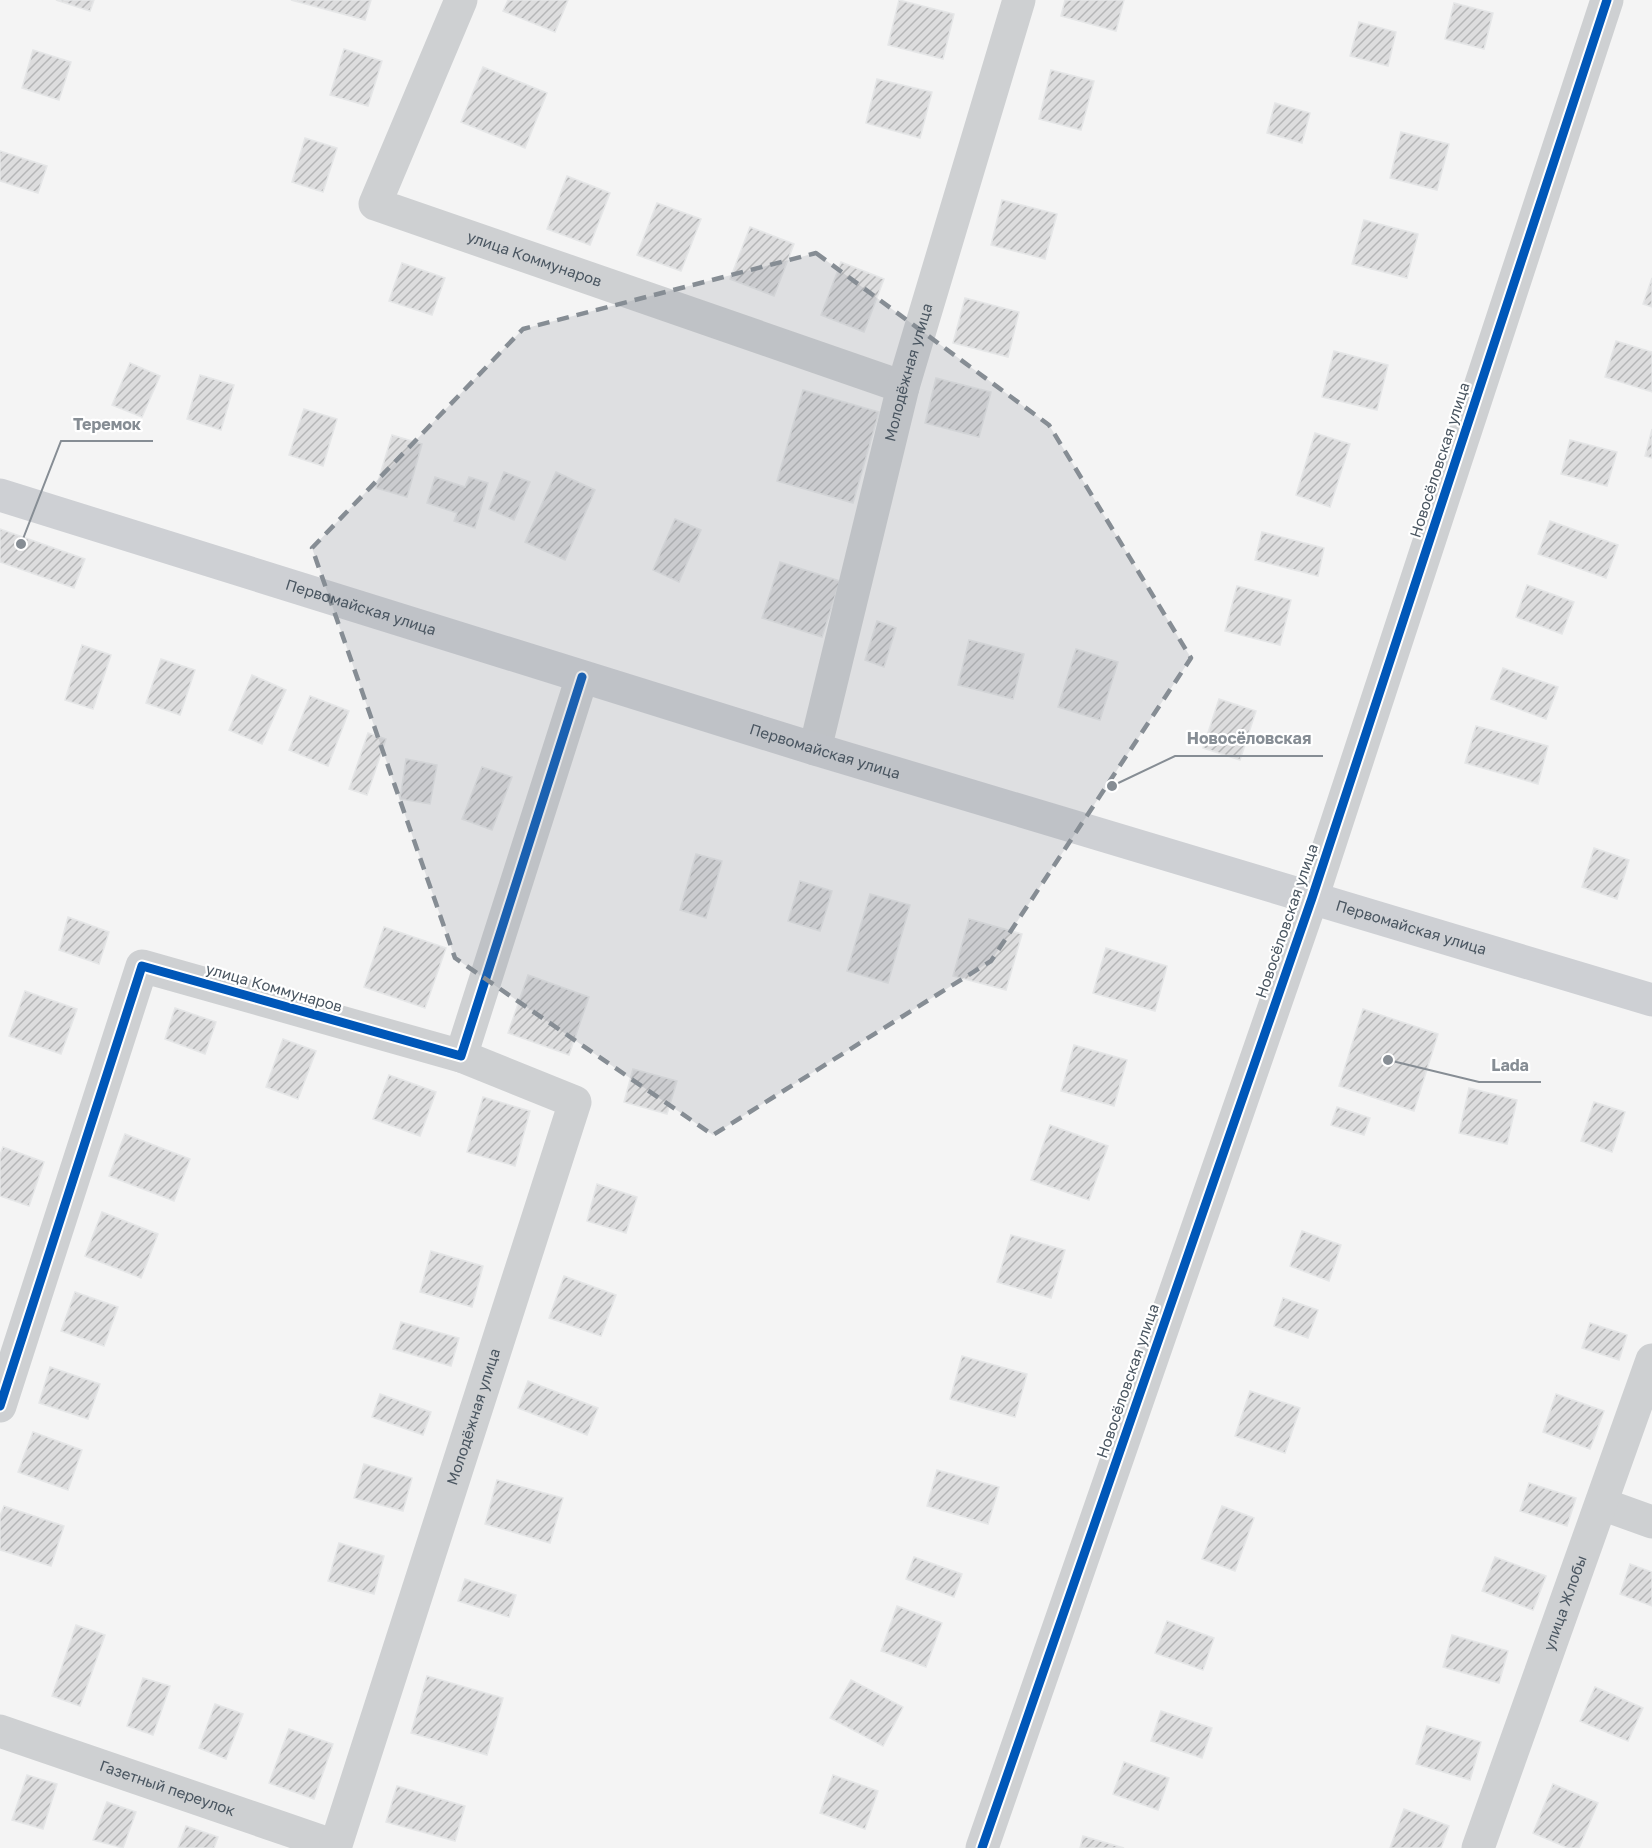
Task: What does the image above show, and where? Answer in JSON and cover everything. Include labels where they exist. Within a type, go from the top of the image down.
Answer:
[{"type":"main road","name":"Первомайская улица","points":[[0,495],[815,749],[1652,1000]]},
{"type":"street","name":"улица Коммунаров","points":[[461,0],[375,204],[903,387]]},
{"type":"street","name":"Молодёжная улица","points":[[815,749],[903,387],[1019,0]]},
{"type":"street","name":"Новосёловская улица","points":[[982,1848],[1312,898],[1607,0]]},
{"type":"street","points":[[460,1056],[582,677]]},
{"type":"street","name":"улица Коммунаров","points":[[0,1406],[142,966],[460,1056]]},
{"type":"street","name":"Молодёжная улица","points":[[335,1847],[575,1102],[460,1056]]},
{"type":"street","name":"улица Жлобы","points":[[1478,1848],[1652,1360]]},
{"type":"street","points":[[1602,1504],[1652,1522]]},
{"type":"street","name":"Газетный переулок","points":[[0,1731],[335,1847]]},
{"type":"highlighted area","points":[[816,253],[1049,425],[1191,658],[991,961],[713,1135],[455,958],[312,548],[523,329]]},
{"type":"building","points":[[56,0],[94,0],[90,11]]},
{"type":"building","points":[[291,0],[371,0],[365,20]]},
{"type":"building","points":[[508,0],[568,0],[555,32],[503,11]]},
{"type":"building","points":[[899,0],[954,14],[943,59],[888,45]]},
{"type":"building","points":[[1065,0],[1124,0],[1116,31],[1061,16]]},
{"type":"building","points":[[1454,3],[1493,13],[1484,49],[1445,39]]},
{"type":"building","points":[[1359,22],[1396,32],[1388,66],[1350,56]]},
{"type":"building","points":[[344,49],[382,61],[368,106],[330,95]]},
{"type":"building","points":[[33,50],[71,62],[59,100],[22,88]]},
{"type":"building","points":[[483,67],[547,93],[525,148],[461,122]]},
{"type":"building","points":[[1051,70],[1094,81],[1081,130],[1039,119]]},
{"type":"building","points":[[877,79],[932,92],[920,138],[866,123]]},
{"type":"building","points":[[1275,103],[1310,113],[1302,143],[1267,133]]},
{"type":"building","points":[[1401,132],[1449,144],[1437,190],[1390,178]]},
{"type":"building","points":[[305,138],[337,148],[323,192],[292,182]]},
{"type":"building","points":[[0,151],[47,166],[38,193],[0,181]]},
{"type":"building","points":[[567,176],[610,193],[590,245],[547,229]]},
{"type":"building","points":[[1002,200],[1057,214],[1045,259],[991,245]]},
{"type":"building","points":[[657,203],[701,219],[681,271],[637,255]]},
{"type":"building","points":[[1364,220],[1418,234],[1407,278],[1352,264]]},
{"type":"building","points":[[750,227],[794,244],[774,296],[730,279]]},
{"type":"building","points":[[841,262],[884,279],[864,332],[821,315]]},
{"type":"building","points":[[402,263],[445,278],[432,315],[389,301]]},
{"type":"building","points":[[1652,278],[1652,307],[1643,304]]},
{"type":"building","points":[[965,298],[1019,312],[1008,357],[953,343]]},
{"type":"building","points":[[1616,341],[1652,352],[1652,392],[1605,377]]},
{"type":"building","points":[[1334,351],[1388,365],[1377,410],[1322,397]]},
{"type":"building","points":[[130,363],[160,376],[142,417],[112,405]]},
{"type":"building","points":[[200,375],[234,385],[221,430],[187,419]]},
{"type":"building","points":[[936,378],[991,392],[979,437],[925,423]]},
{"type":"building","points":[[803,390],[879,412],[853,503],[777,481]]},
{"type":"building","points":[[304,409],[337,419],[323,466],[289,455]]},
{"type":"building","points":[[1652,429],[1652,458],[1645,456]]},
{"type":"building","points":[[1315,433],[1350,444],[1330,507],[1296,495]]},
{"type":"building","points":[[392,435],[422,444],[407,497],[376,488]]},
{"type":"building","points":[[1570,440],[1617,452],[1607,486],[1561,474]]},
{"type":"building","points":[[504,472],[530,482],[514,520],[489,509]]},
{"type":"building","points":[[556,472],[595,490],[565,560],[525,542]]},
{"type":"building","points":[[435,477],[465,487],[469,477],[488,483],[475,528],[454,521],[457,513],[427,503]]},
{"type":"building","points":[[675,519],[701,530],[679,582],[653,570]]},
{"type":"building","points":[[1550,521],[1618,545],[1606,578],[1538,554]]},
{"type":"building","points":[[0,529],[85,559],[74,588],[0,562]]},
{"type":"building","points":[[1262,532],[1324,548],[1318,576],[1255,560]]},
{"type":"building","points":[[780,562],[840,581],[822,637],[762,618]]},
{"type":"building","points":[[1527,585],[1574,602],[1562,634],[1516,617]]},
{"type":"building","points":[[1237,586],[1291,600],[1280,645],[1225,631]]},
{"type":"building","points":[[877,621],[896,628],[884,667],[865,660]]},
{"type":"building","points":[[969,640],[1024,654],[1013,699],[958,685]]},
{"type":"building","points":[[82,645],[111,655],[93,709],[65,700]]},
{"type":"building","points":[[1076,649],[1118,662],[1100,720],[1058,707]]},
{"type":"building","points":[[161,659],[195,670],[180,715],[146,703]]},
{"type":"building","points":[[1503,668],[1558,687],[1546,719],[1491,699]]},
{"type":"building","points":[[252,675],[286,690],[262,744],[229,730]]},
{"type":"building","points":[[310,696],[349,711],[328,766],[289,750]]},
{"type":"building","points":[[1219,699],[1256,711],[1240,760],[1203,748]]},
{"type":"building","points":[[1476,726],[1548,746],[1538,784],[1465,763]]},
{"type":"building","points":[[368,733],[386,739],[367,795],[349,789]]},
{"type":"building","points":[[406,759],[437,765],[430,804],[400,799]]},
{"type":"building","points":[[482,767],[512,777],[492,830],[462,819]]},
{"type":"building","points":[[1594,848],[1629,860],[1617,899],[1582,887]]},
{"type":"building","points":[[696,854],[722,861],[706,918],[680,910]]},
{"type":"building","points":[[800,881],[832,891],[820,931],[788,921]]},
{"type":"building","points":[[870,894],[910,905],[888,983],[847,971]]},
{"type":"building","points":[[68,917],[109,932],[99,964],[59,950]]},
{"type":"building","points":[[969,919],[1022,934],[1006,990],[953,976]]},
{"type":"building","points":[[384,927],[446,948],[425,1008],[364,987]]},
{"type":"building","points":[[1106,948],[1167,966],[1155,1011],[1093,993]]},
{"type":"building","points":[[528,975],[589,997],[569,1055],[508,1033]]},
{"type":"building","points":[[25,991],[77,1009],[61,1054],[9,1036]]},
{"type":"building","points":[[175,1008],[216,1022],[205,1054],[165,1039]]},
{"type":"building","points":[[1363,1009],[1438,1034],[1414,1111],[1339,1086]]},
{"type":"building","points":[[283,1039],[316,1051],[298,1099],[266,1087]]},
{"type":"building","points":[[1074,1045],[1127,1060],[1114,1106],[1061,1091]]},
{"type":"building","points":[[633,1069],[677,1081],[667,1114],[624,1102]]},
{"type":"building","points":[[389,1075],[436,1092],[420,1136],[373,1119]]},
{"type":"building","points":[[1469,1088],[1517,1100],[1507,1144],[1459,1133]]},
{"type":"building","points":[[483,1097],[530,1111],[515,1166],[467,1152]]},
{"type":"building","points":[[1594,1102],[1625,1112],[1612,1152],[1581,1141]]},
{"type":"building","points":[[1337,1107],[1370,1118],[1364,1135],[1331,1125]]},
{"type":"building","points":[[1050,1125],[1108,1146],[1089,1200],[1031,1180]]},
{"type":"building","points":[[125,1134],[190,1159],[174,1201],[109,1176]]},
{"type":"building","points":[[3,1147],[44,1162],[29,1206],[0,1196],[0,1155]]},
{"type":"building","points":[[597,1184],[637,1197],[626,1233],[587,1221]]},
{"type":"building","points":[[102,1212],[158,1234],[141,1278],[85,1256]]},
{"type":"building","points":[[1302,1231],[1341,1245],[1329,1281],[1290,1266]]},
{"type":"building","points":[[1011,1235],[1065,1250],[1051,1298],[997,1282]]},
{"type":"building","points":[[431,1251],[483,1266],[472,1307],[420,1292]]},
{"type":"building","points":[[564,1276],[616,1295],[601,1336],[549,1318]]},
{"type":"building","points":[[75,1292],[118,1307],[104,1346],[61,1331]]},
{"type":"building","points":[[1283,1298],[1318,1310],[1308,1338],[1274,1326]]},
{"type":"building","points":[[401,1322],[459,1338],[451,1366],[393,1349]]},
{"type":"building","points":[[1590,1323],[1627,1335],[1619,1360],[1582,1348]]},
{"type":"building","points":[[962,1356],[1027,1374],[1015,1417],[950,1399]]},
{"type":"building","points":[[50,1367],[100,1384],[88,1419],[39,1403]]},
{"type":"building","points":[[528,1381],[598,1408],[587,1435],[518,1408]]},
{"type":"building","points":[[1250,1391],[1300,1408],[1285,1453],[1235,1436]]},
{"type":"building","points":[[380,1394],[431,1412],[423,1435],[372,1417]]},
{"type":"building","points":[[1556,1394],[1604,1411],[1590,1449],[1543,1432]]},
{"type":"building","points":[[33,1432],[82,1450],[68,1490],[18,1472]]},
{"type":"building","points":[[364,1464],[412,1478],[403,1511],[354,1498]]},
{"type":"building","points":[[937,1470],[999,1487],[988,1524],[927,1506]]},
{"type":"building","points":[[497,1480],[563,1498],[550,1543],[485,1524]]},
{"type":"building","points":[[1529,1483],[1576,1498],[1567,1526],[1520,1511]]},
{"type":"building","points":[[4,1506],[64,1526],[51,1566],[0,1550],[0,1516]]},
{"type":"building","points":[[1222,1506],[1254,1518],[1235,1571],[1202,1559]]},
{"type":"building","points":[[339,1543],[384,1556],[374,1594],[328,1581]]},
{"type":"building","points":[[914,1557],[962,1574],[954,1597],[906,1579]]},
{"type":"building","points":[[1495,1557],[1546,1576],[1533,1610],[1482,1591]]},
{"type":"building","points":[[1630,1564],[1652,1572],[1652,1606],[1620,1594]]},
{"type":"building","points":[[465,1579],[516,1595],[509,1617],[458,1601]]},
{"type":"building","points":[[897,1606],[942,1623],[926,1667],[881,1651]]},
{"type":"building","points":[[1167,1621],[1214,1638],[1203,1670],[1155,1653]]},
{"type":"building","points":[[76,1625],[105,1635],[80,1706],[52,1696]]},
{"type":"building","points":[[1452,1635],[1508,1651],[1499,1683],[1443,1667]]},
{"type":"building","points":[[427,1676],[503,1698],[487,1755],[411,1733]]},
{"type":"building","points":[[143,1678],[170,1686],[153,1735],[127,1726]]},
{"type":"building","points":[[851,1680],[903,1707],[883,1746],[830,1718]]},
{"type":"building","points":[[1595,1687],[1643,1708],[1628,1741],[1580,1721]]},
{"type":"building","points":[[215,1704],[243,1714],[226,1759],[199,1748]]},
{"type":"building","points":[[1161,1711],[1212,1728],[1202,1758],[1151,1741]]},
{"type":"building","points":[[1427,1726],[1481,1742],[1470,1780],[1416,1764]]},
{"type":"building","points":[[289,1729],[333,1744],[314,1799],[269,1783]]},
{"type":"building","points":[[1124,1762],[1169,1778],[1158,1810],[1113,1794]]},
{"type":"building","points":[[27,1775],[57,1784],[43,1829],[12,1820]]},
{"type":"building","points":[[833,1775],[878,1791],[865,1829],[820,1813]]},
{"type":"building","points":[[1553,1784],[1598,1803],[1579,1848],[1568,1848],[1533,1833]]},
{"type":"building","points":[[397,1786],[465,1806],[455,1841],[386,1822]]},
{"type":"building","points":[[107,1802],[136,1812],[123,1848],[93,1840]]},
{"type":"building","points":[[1404,1809],[1449,1826],[1441,1848],[1390,1848]]},
{"type":"building","points":[[186,1826],[218,1837],[214,1848],[178,1848]]},
{"type":"building","points":[[1083,1836],[1124,1848],[1080,1848]]},
{"type":"cycle path","points":[[982,1848],[1312,898],[1607,0]]},
{"type":"cycle path","points":[[0,1406],[142,966],[461,1056],[582,677]]},
{"type":"place","name":"Теремок","points":[[21,544]]},
{"type":"place","name":"Новосёловская","points":[[1112,786]]},
{"type":"place","name":"Lada","points":[[1388,1060]]}]
